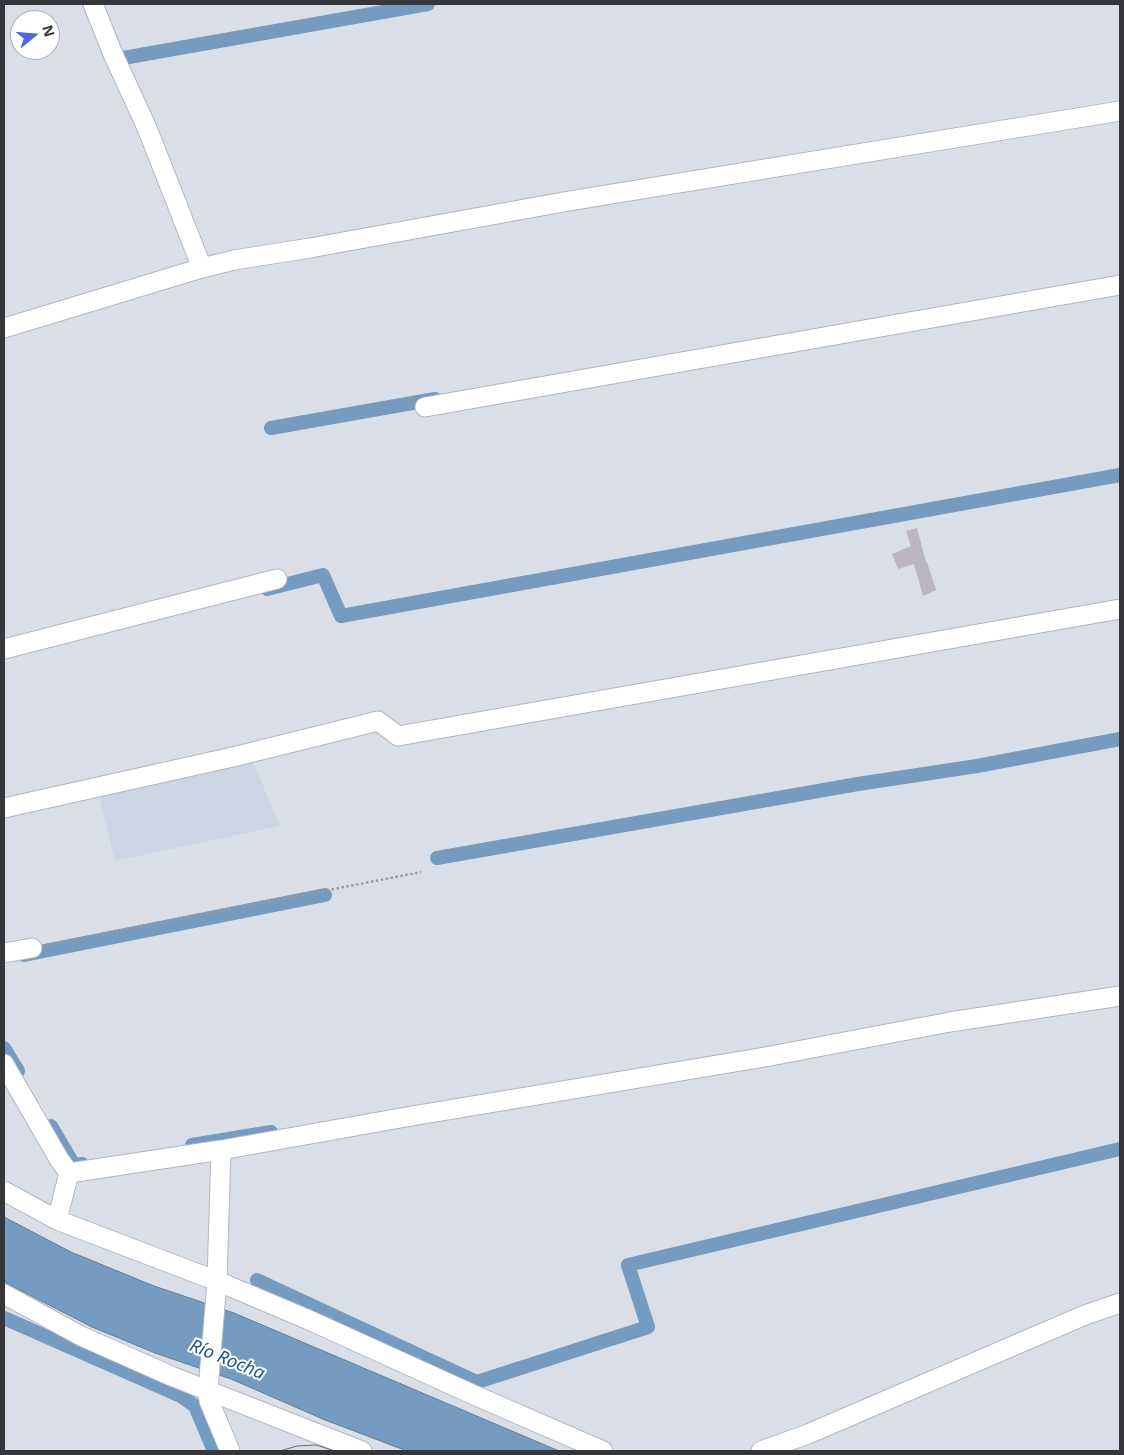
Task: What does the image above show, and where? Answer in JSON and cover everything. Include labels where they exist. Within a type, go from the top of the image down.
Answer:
[{"type":"street","points":[[92,4],[112,54],[147,128],[202,268]]},
{"type":"street","points":[[4,328],[234,260],[569,201],[1120,111]]},
{"type":"street","points":[[425,406],[1120,285]]},
{"type":"street","points":[[4,649],[277,579]]},
{"type":"street","points":[[4,808],[237,756],[378,721],[398,736],[1120,609]]},
{"type":"street","points":[[4,953],[32,948]]},
{"type":"street","points":[[70,1173],[221,1150],[765,1057],[950,1022],[1120,996]]},
{"type":"street","points":[[4,1064],[70,1173],[57,1220]]},
{"type":"street","points":[[221,1150],[217,1285],[208,1384],[209,1401],[230,1451]]},
{"type":"street","points":[[4,1191],[57,1220],[309,1320],[603,1451]]},
{"type":"street","points":[[4,1294],[81,1336],[171,1376],[208,1384],[362,1451]]},
{"type":"street","points":[[761,1451],[808,1434],[1085,1315],[1120,1303]]},
{"type":"path","points":[[32,948],[421,872]]},
{"type":"shaded area","points":[[251,757],[280,826],[115,861],[98,792]]},
{"type":"water","name":"Río Rocha","points":[[4,1217],[71,1252],[154,1286],[234,1313],[559,1451],[407,1451],[325,1420],[231,1379],[155,1353],[92,1327],[4,1282]]},
{"type":"building","points":[[917,528],[936,590],[923,596],[914,564],[898,569],[892,554],[911,546],[906,531]]},
{"type":"waterway","points":[[123,58],[428,4]]},
{"type":"waterway","points":[[271,428],[435,399]]},
{"type":"waterway","points":[[267,589],[323,575],[341,616],[1120,475]]},
{"type":"waterway","points":[[437,858],[858,784],[977,766],[1120,739]]},
{"type":"waterway","points":[[24,955],[325,895]]},
{"type":"waterway","points":[[4,1048],[18,1071]]},
{"type":"waterway","points":[[51,1126],[74,1165],[82,1164]]},
{"type":"waterway","points":[[192,1145],[271,1132]]},
{"type":"waterway","points":[[257,1280],[477,1382],[648,1327],[628,1265],[1120,1149]]},
{"type":"waterway","points":[[4,1318],[181,1396],[195,1406],[214,1451]]},
{"type":"tram line","points":[[280,1451],[297,1446],[316,1445],[335,1451]]}]
